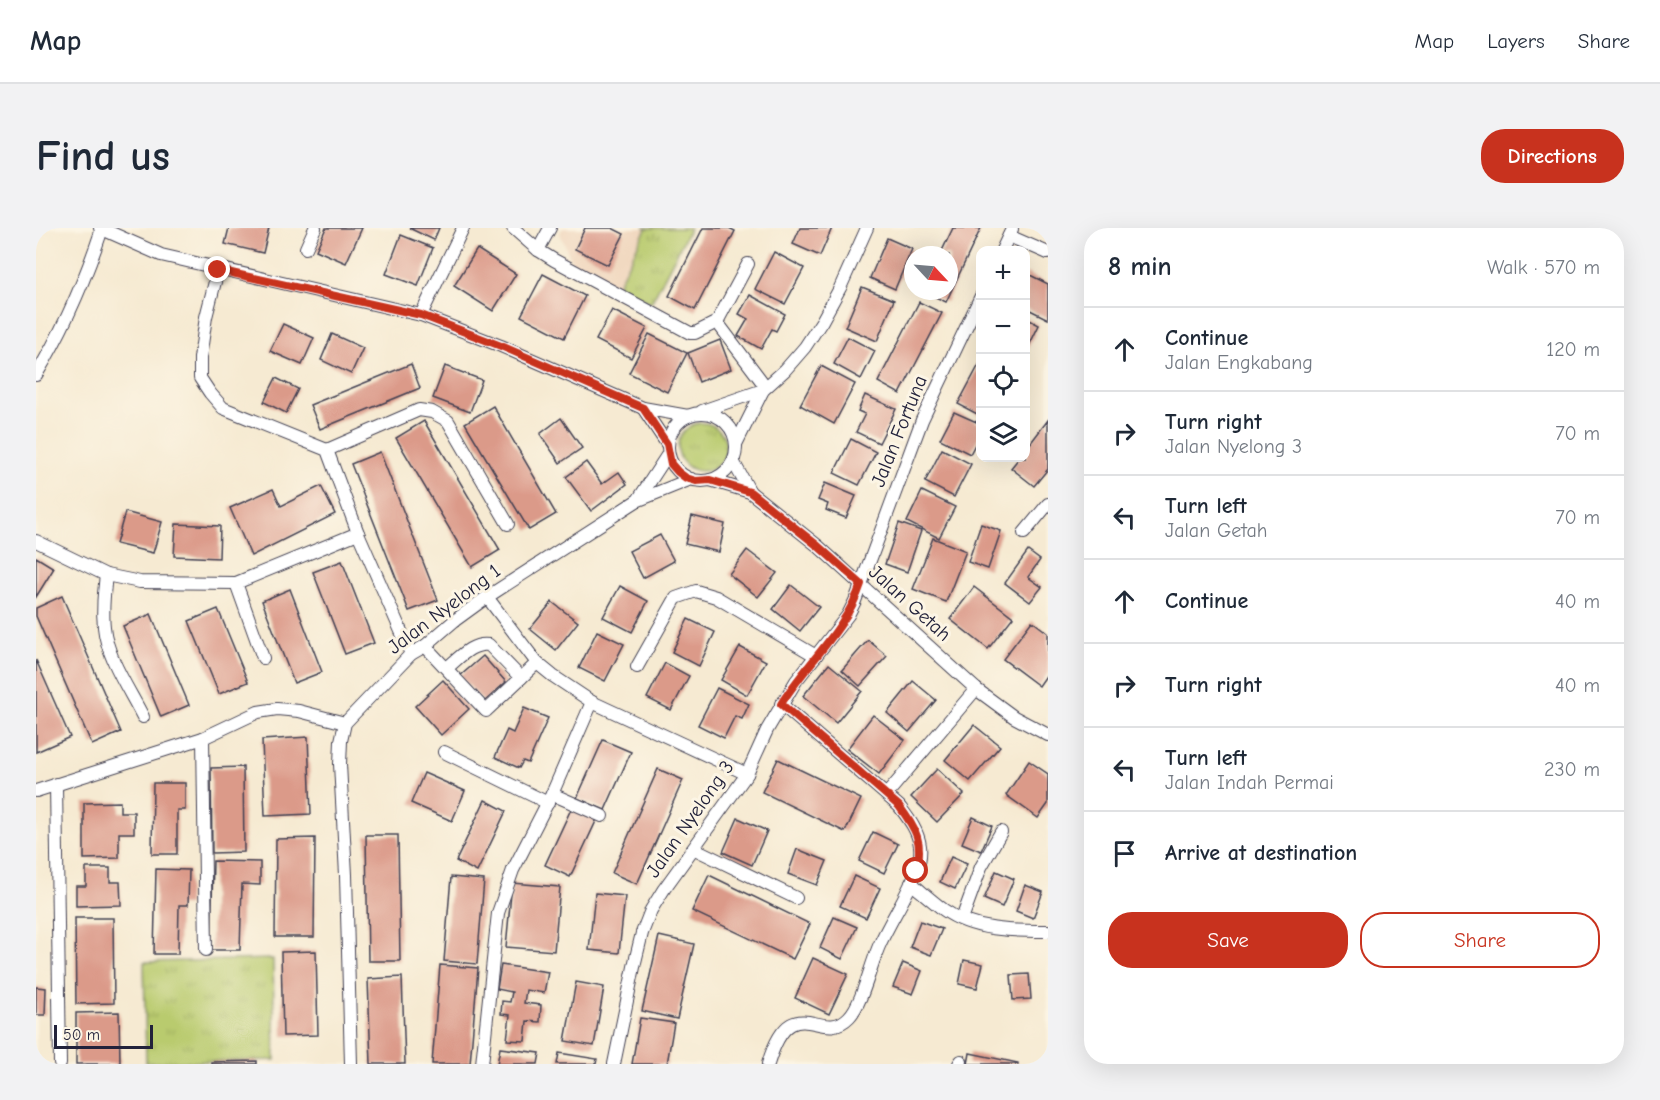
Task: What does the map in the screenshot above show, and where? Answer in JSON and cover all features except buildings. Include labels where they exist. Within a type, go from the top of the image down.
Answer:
[{"type":"street","points":[[306,248],[315,228]]},
{"type":"street","points":[[421,315],[464,228]]},
{"type":"street","points":[[513,228],[538,250],[690,333],[695,333],[717,322],[748,264]]},
{"type":"street","points":[[538,250],[550,228]]},
{"type":"street","points":[[668,449],[675,426],[692,415],[764,388],[785,370],[805,347],[822,321],[840,288],[867,228]]},
{"type":"street","points":[[36,375],[62,329],[89,268],[101,229],[161,255],[421,315],[501,346],[643,408],[692,415],[711,414],[728,424],[736,444]]},
{"type":"street","points":[[1004,246],[1011,232],[1048,253]]},
{"type":"street","points":[[218,270],[206,317],[200,358],[200,378],[224,408],[327,450],[419,410],[432,412],[448,421],[508,524]]},
{"type":"street","name":"Jalan Fortuna","points":[[861,584],[922,420],[979,300]]},
{"type":"street","points":[[717,322],[764,388]]},
{"type":"street","points":[[710,480],[725,472],[733,461],[736,444],[764,388]]},
{"type":"street","points":[[643,408],[668,449],[671,464],[678,472],[696,481],[710,480],[750,492]]},
{"type":"street","name":"Jalan Nyelong 1","points":[[345,723],[411,654],[425,646],[454,621],[487,597],[638,500],[668,449]]},
{"type":"street","points":[[327,450],[358,533],[411,654]]},
{"type":"street","points":[[733,461],[750,492]]},
{"type":"street","points":[[638,500],[691,479]]},
{"type":"street","name":"Jalan Getah","points":[[750,492],[818,546],[976,689],[1014,717],[1044,733]]},
{"type":"street","points":[[1024,533],[1048,504]]},
{"type":"street","points":[[36,541],[106,575],[140,582],[236,583],[358,533]]},
{"type":"street","points":[[106,575],[103,604],[104,629],[109,649],[143,717]]},
{"type":"street","points":[[236,583],[263,658]]},
{"type":"street","name":"Jalan Nyelong 3","points":[[614,1064],[642,933],[651,910],[747,774],[781,704],[796,681],[848,615],[861,584]]},
{"type":"street","points":[[637,667],[676,598],[696,591],[716,597],[816,656]]},
{"type":"street","points":[[487,597],[537,663],[553,676],[592,702],[747,774]]},
{"type":"street","points":[[447,668],[470,648],[484,644],[489,645],[521,678]]},
{"type":"street","points":[[425,646],[486,711],[537,663]]},
{"type":"street","points":[[887,794],[976,689]]},
{"type":"street","points":[[482,1064],[498,913],[513,870],[550,798],[592,702]]},
{"type":"street","points":[[768,1064],[781,1031],[793,1022],[841,1024],[851,1015],[879,945],[911,883],[920,859],[917,835],[913,825],[899,806],[781,704]]},
{"type":"street","points":[[36,790],[203,738],[258,712],[277,709],[299,711],[345,723],[340,764],[351,1064]]},
{"type":"street","points":[[1044,733],[1048,721]]},
{"type":"street","points":[[203,738],[206,950]]},
{"type":"street","points":[[444,752],[550,798],[602,816]]},
{"type":"street","points":[[56,784],[60,1064]]},
{"type":"street","points":[[962,919],[981,867],[1001,832]]},
{"type":"street","points":[[695,849],[796,898]]},
{"type":"street","points":[[911,883],[945,911],[962,919],[990,928],[1048,932]]},
{"type":"shaded area","points":[[563,228],[646,229],[617,286],[572,262],[560,233]]},
{"type":"green space","points":[[645,228],[690,228],[651,303],[617,286]]},
{"type":"green space","points":[[697,423],[707,423],[719,430],[726,442],[726,452],[719,464],[707,471],[697,471],[682,460],[678,452],[678,442],[689,427]]},
{"type":"green space","points":[[273,959],[275,1060],[146,1063],[144,962]]},
{"type":"route","points":[[218,270],[421,315],[501,346],[643,408],[667,444],[671,464],[678,472],[696,481],[710,480],[750,492],[818,546],[861,584],[848,615],[796,681],[781,704],[899,806],[913,825],[920,846],[920,859],[916,871]]}]
